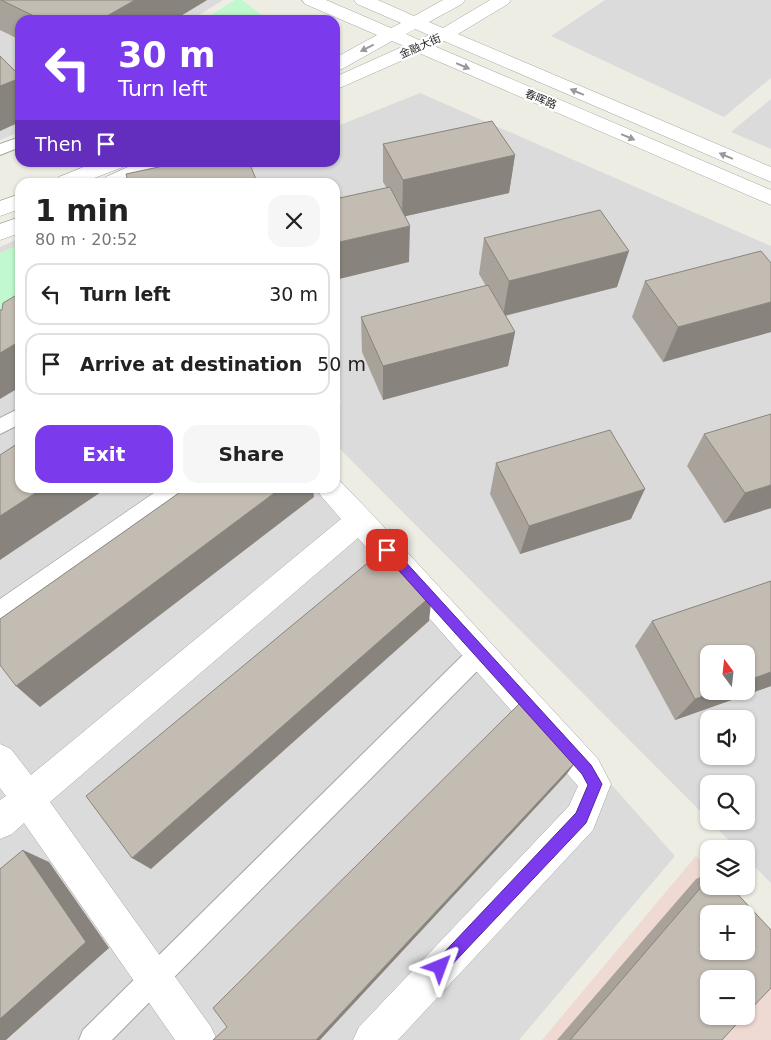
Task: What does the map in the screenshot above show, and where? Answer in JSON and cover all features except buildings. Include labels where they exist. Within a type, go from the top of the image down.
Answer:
[{"type":"street","name":"春晖路","points":[[311,0],[771,198]]},
{"type":"street","name":"春晖路","points":[[363,0],[771,176]]},
{"type":"street","name":"金融大街","points":[[340,62],[456,0]]},
{"type":"street","name":"金融大街","points":[[340,82],[444,35],[502,0]]},
{"type":"street","points":[[76,178],[104,167]]},
{"type":"street","points":[[122,178],[147,167]]},
{"type":"street","points":[[0,209],[15,203]]},
{"type":"street","points":[[0,233],[15,226]]},
{"type":"street","points":[[0,616],[174,493]]},
{"type":"street","points":[[335,493],[586,770],[595,784],[581,818],[372,1040]]},
{"type":"street","points":[[0,822],[360,520]]},
{"type":"street","points":[[0,760],[198,1040]]},
{"type":"lane","points":[[0,150],[15,143]]},
{"type":"lane","points":[[0,427],[15,418]]},
{"type":"lane","points":[[93,1040],[480,653]]},
{"type":"shaded area","points":[[0,0],[223,0],[199,15],[15,15],[15,134],[0,140]]},
{"type":"shaded area","points":[[605,0],[771,0],[771,78],[724,117],[551,36]]},
{"type":"shaded area","points":[[420,93],[771,246],[771,883],[755,867],[755,840],[728,840],[719,830],[755,830],[755,775],[700,775],[700,811],[340,449],[340,178],[206,178],[234,167],[340,167],[340,125]]},
{"type":"shaded area","points":[[771,99],[771,149],[731,132]]},
{"type":"shaded area","points":[[15,240],[15,493],[340,493],[340,480],[675,856],[519,1040],[0,1040],[0,247]]},
{"type":"shaded area","points":[[696,856],[700,860],[700,895],[736,895],[746,905],[700,905],[700,960],[755,960],[755,913],[771,929],[771,1040],[542,1040]]},
{"type":"green space","points":[[235,0],[242,0],[262,15],[211,15]]},
{"type":"green space","points":[[15,246],[15,324],[0,333],[0,253]]},
{"type":"route","points":[[387,550],[586,770],[595,784],[581,818],[440,967]]}]
